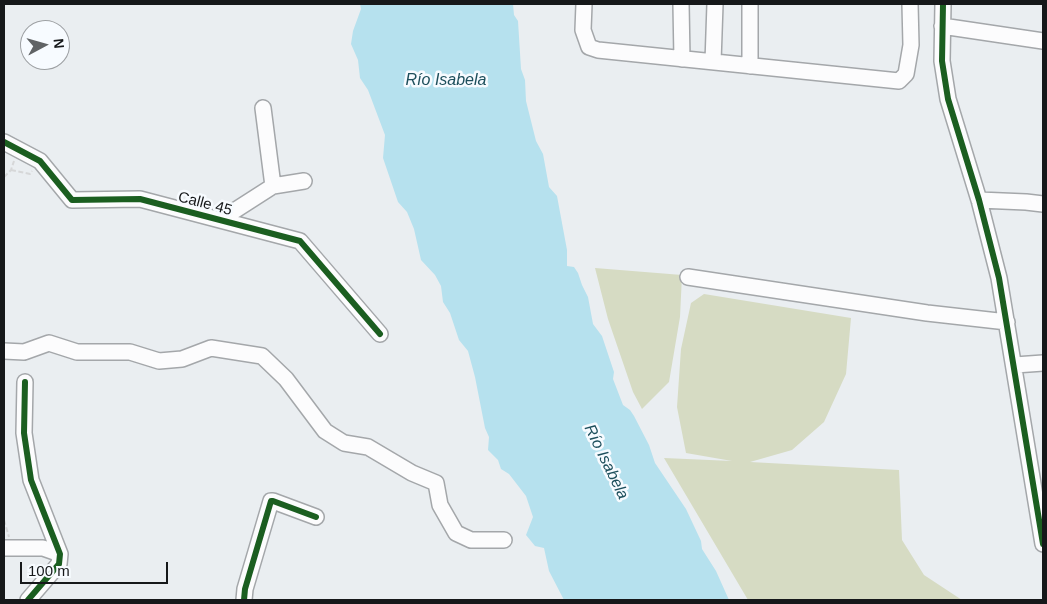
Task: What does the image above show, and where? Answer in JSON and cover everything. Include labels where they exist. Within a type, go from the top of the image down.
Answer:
[{"type":"street","points":[[584,4],[583,30],[589,46],[598,50],[899,81],[906,74],[910,44],[910,4]]},
{"type":"street","points":[[681,4],[682,58]]},
{"type":"street","points":[[713,62],[715,4]]},
{"type":"street","points":[[750,4],[750,66]]},
{"type":"street","points":[[943,4],[942,61],[948,99],[979,200],[999,278],[1040,500],[1043,544]]},
{"type":"street","points":[[942,26],[1043,41]]},
{"type":"street","points":[[263,108],[273,186]]},
{"type":"street","name":"Calle 45","points":[[4,142],[40,162],[72,200],[140,199],[300,241],[380,334]]},
{"type":"street","points":[[220,220],[273,186],[304,181]]},
{"type":"street","points":[[979,200],[1043,204]]},
{"type":"street","points":[[688,277],[926,313],[1007,322]]},
{"type":"street","points":[[4,351],[24,352],[49,343],[77,352],[130,352],[159,360],[182,359],[211,348],[262,356],[286,379],[325,431],[344,443],[368,447],[412,473],[436,483],[440,505],[456,533],[471,540],[504,540]]},
{"type":"street","points":[[1015,365],[1043,363]]},
{"type":"street","points":[[25,382],[24,433],[31,480],[60,554],[59,564],[28,600]]},
{"type":"street","points":[[244,600],[245,589],[271,501],[316,517]]},
{"type":"street","points":[[8,548],[43,548],[60,554]]},
{"type":"path","points":[[4,177],[11,170],[18,150]]},
{"type":"path","points":[[11,170],[30,174],[40,162]]},
{"type":"path","points":[[4,520],[8,548]]},
{"type":"green space","points":[[595,268],[682,275],[680,317],[669,382],[642,409],[633,392],[608,319]]},
{"type":"green space","points":[[704,294],[851,318],[846,374],[824,422],[792,450],[750,462],[899,470],[902,540],[924,575],[962,600],[748,600],[664,458],[732,461],[686,453],[677,407],[681,349],[691,303]]},
{"type":"water","name":"Río Isabela","points":[[360,4],[513,4],[514,15],[518,21],[521,69],[525,80],[526,101],[536,141],[543,154],[549,187],[557,196],[567,250],[567,266],[574,267],[588,297],[593,324],[602,336],[614,372],[613,379],[623,405],[634,416],[649,445],[655,463],[686,509],[701,541],[702,549],[716,571],[729,600],[564,600],[549,571],[544,548],[535,546],[526,535],[533,517],[526,496],[509,474],[501,469],[498,460],[488,450],[489,437],[485,428],[468,351],[459,340],[450,313],[443,302],[441,286],[435,275],[421,260],[414,229],[407,212],[398,202],[383,158],[385,135],[368,90],[360,78],[358,60],[351,44],[353,31],[361,9]]},
{"type":"cycle path","points":[[943,4],[942,61],[948,99],[979,200],[999,278],[1043,544]]},
{"type":"cycle path","points":[[4,142],[40,161],[72,200],[140,199],[300,241],[380,334]]},
{"type":"cycle path","points":[[25,382],[24,433],[31,480],[60,554],[59,564],[28,600]]},
{"type":"cycle path","points":[[244,600],[245,589],[271,501],[316,517]]}]
